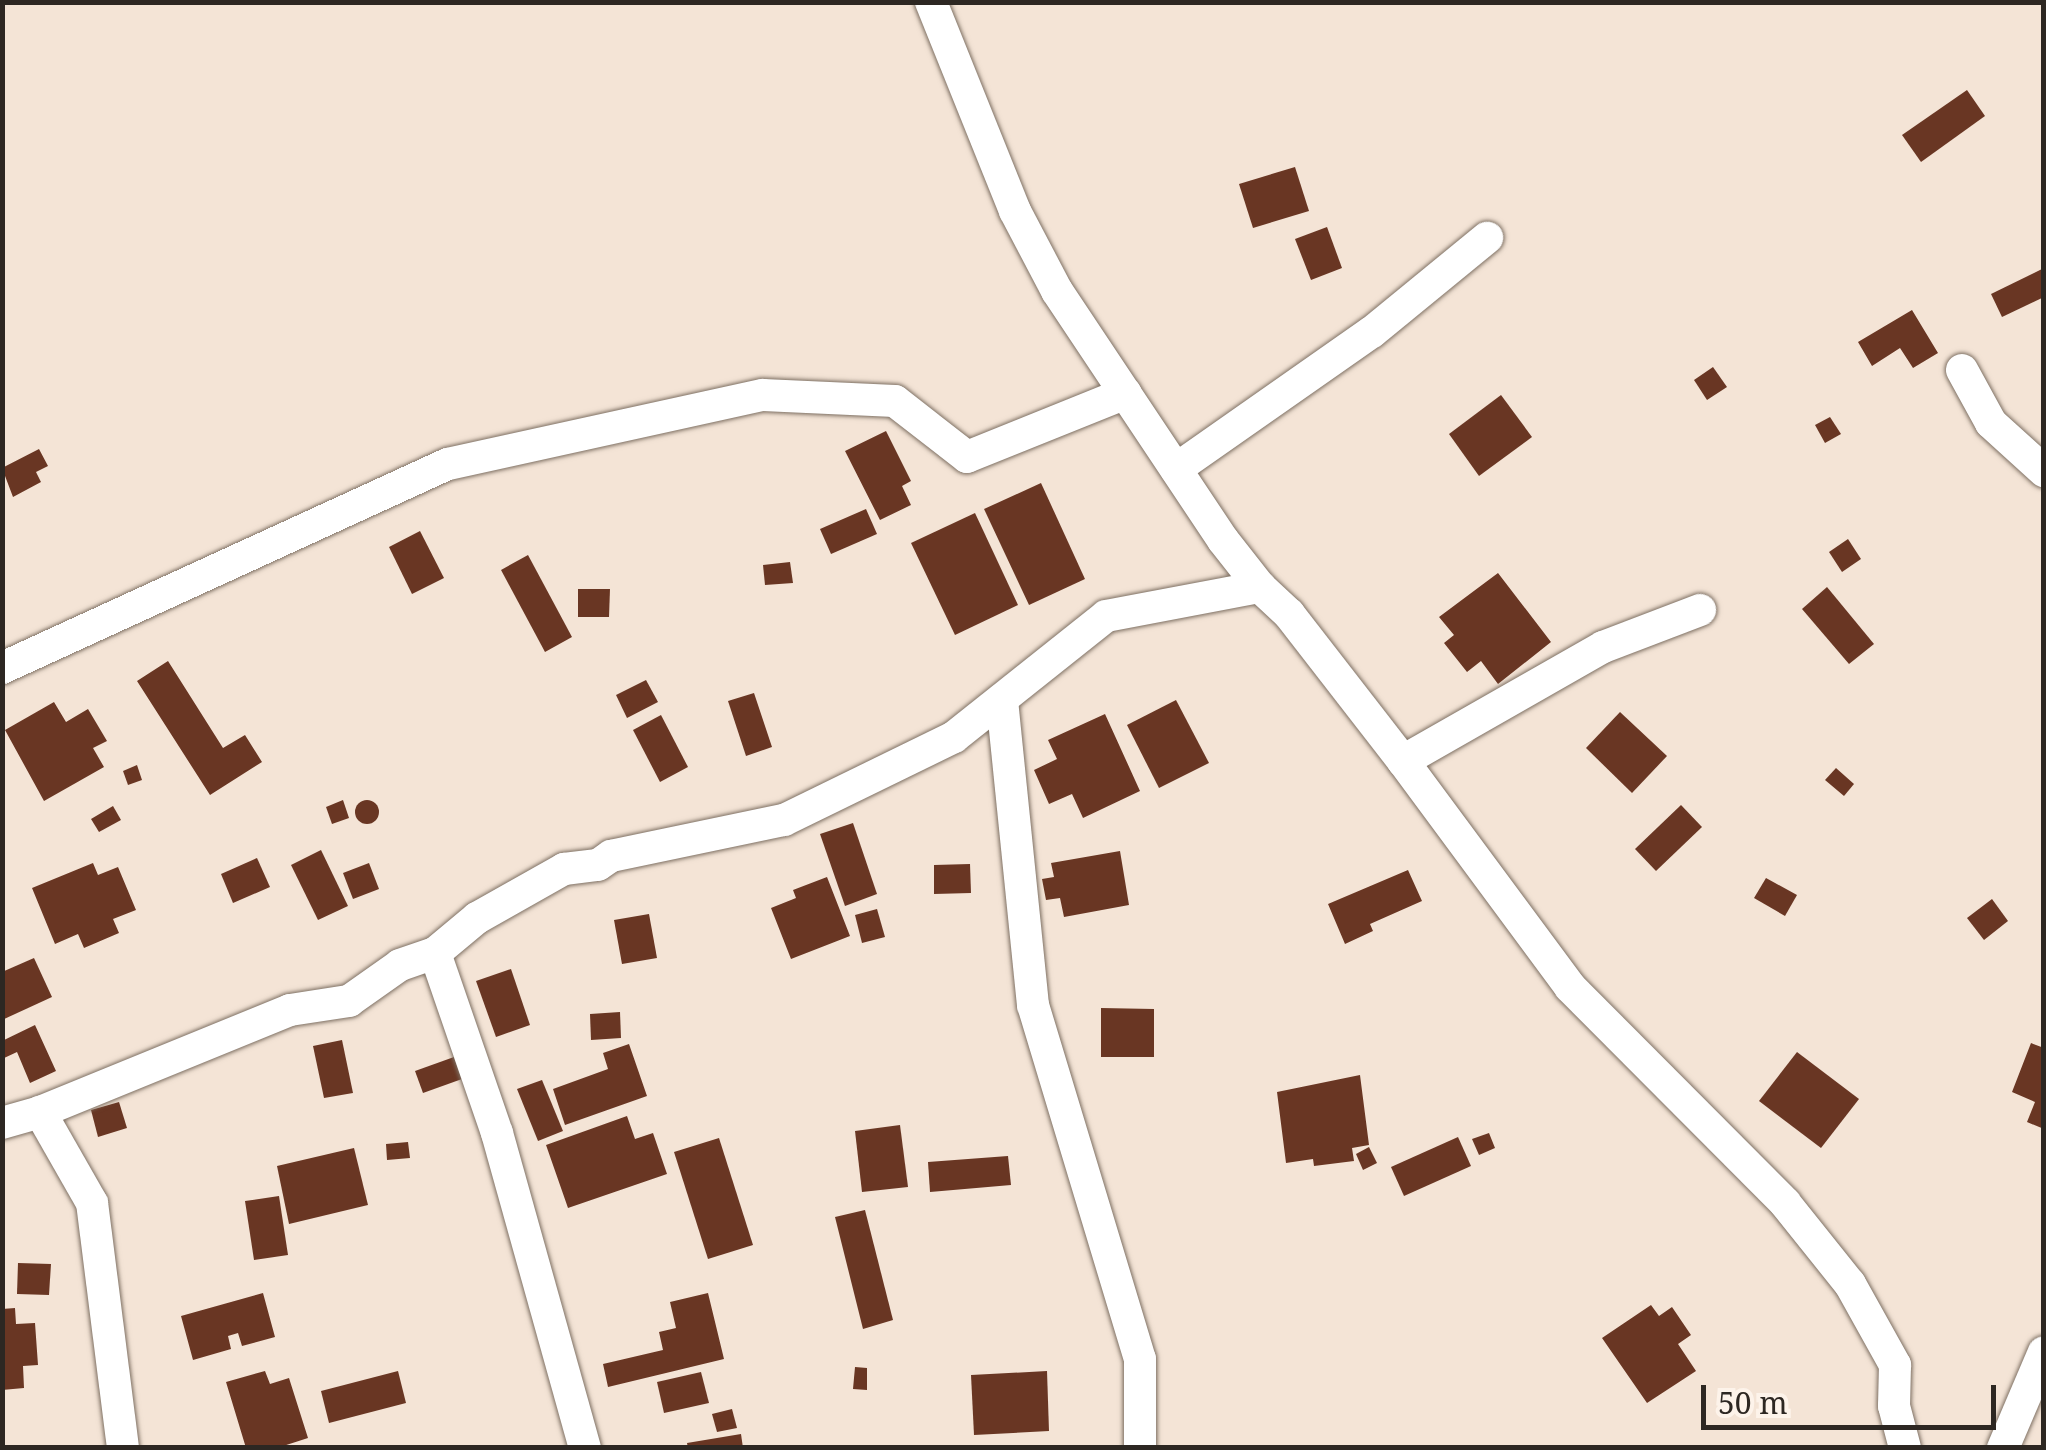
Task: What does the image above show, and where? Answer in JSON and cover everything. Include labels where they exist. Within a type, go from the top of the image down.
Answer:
[{"type":"street","points":[[931,2],[1015,211],[1056,291],[1260,587],[1289,614],[1403,761],[1570,987],[1785,1203],[1850,1284],[1895,1365],[1894,1406],[1905,1448]]},
{"type":"street","points":[[1176,469],[1372,332],[1486,238]]},
{"type":"street","points":[[1962,370],[1992,423],[2044,471]]},
{"type":"street","points":[[2,668],[448,464],[763,395],[894,401],[966,457],[1126,393]]},
{"type":"street","points":[[2,1124],[290,1010],[349,1001],[400,965],[435,953],[476,918],[564,868],[598,866],[612,856],[784,820],[954,736],[1106,616],[1260,587]]},
{"type":"street","points":[[1403,761],[1603,647],[1700,610]]},
{"type":"street","points":[[1002,700],[1033,1005],[1140,1360],[1140,1448]]},
{"type":"street","points":[[435,953],[497,1133],[585,1448]]},
{"type":"street","points":[[40,1112],[92,1203],[123,1448]]},
{"type":"street","points":[[2003,1448],[2044,1352]]},
{"type":"building","points":[[1967,90],[1985,116],[1921,162],[1902,135]]},
{"type":"building","points":[[1295,167],[1309,211],[1253,228],[1239,184]]},
{"type":"building","points":[[1327,227],[1342,268],[1311,280],[1295,239]]},
{"type":"building","points":[[2044,268],[2044,297],[2002,317],[1991,294]]},
{"type":"building","points":[[1912,310],[1938,353],[1913,368],[1900,348],[1872,366],[1858,342]]},
{"type":"building","points":[[1713,367],[1727,387],[1707,400],[1694,380]]},
{"type":"building","points":[[1501,395],[1532,437],[1479,476],[1449,434]]},
{"type":"building","points":[[1830,417],[1841,434],[1825,443],[1815,425]]},
{"type":"building","points":[[886,431],[911,481],[902,486],[911,505],[880,520],[845,451]]},
{"type":"building","points":[[39,449],[48,466],[36,472],[41,482],[13,497],[2,468]]},
{"type":"building","points":[[1041,483],[1085,579],[1029,605],[984,509]]},
{"type":"building","points":[[866,509],[877,534],[831,554],[820,529]]},
{"type":"building","points":[[975,513],[1018,605],[955,635],[911,543]]},
{"type":"building","points":[[420,531],[444,578],[412,594],[389,547]]},
{"type":"building","points":[[1848,539],[1861,559],[1842,572],[1829,552]]},
{"type":"building","points":[[528,555],[572,637],[545,652],[501,570]]},
{"type":"building","points":[[790,562],[793,583],[765,585],[763,565]]},
{"type":"building","points":[[1498,573],[1551,642],[1498,684],[1481,661],[1467,672],[1444,643],[1454,635],[1439,617]]},
{"type":"building","points":[[1827,587],[1874,644],[1849,664],[1802,609]]},
{"type":"building","points":[[578,589],[610,589],[609,617],[578,617]]},
{"type":"building","points":[[168,661],[223,748],[245,735],[262,762],[210,795],[137,681]]},
{"type":"building","points":[[646,680],[658,702],[627,718],[616,695]]},
{"type":"building","points":[[754,693],[772,747],[746,756],[728,701]]},
{"type":"building","points":[[1176,700],[1209,763],[1159,788],[1127,725]]},
{"type":"building","points":[[54,702],[66,722],[88,709],[107,741],[93,748],[104,767],[44,801],[5,730]]},
{"type":"building","points":[[1620,712],[1667,756],[1632,793],[1586,748]]},
{"type":"building","points":[[1105,714],[1140,791],[1083,818],[1072,794],[1049,804],[1034,770],[1057,759],[1048,740]]},
{"type":"building","points":[[661,715],[688,767],[660,782],[633,730]]},
{"type":"building","points":[[137,765],[142,780],[128,785],[123,771]]},
{"type":"building","points":[[1836,768],[1854,784],[1844,796],[1825,780]]},
{"type":"building","points":[[343,800],[349,818],[332,824],[326,807]]},
{"type":"building","points":[[367,800],[376,803],[376,821],[367,824],[358,821],[355,812],[358,803]]},
{"type":"building","points":[[1681,805],[1702,827],[1656,871],[1635,849]]},
{"type":"building","points":[[113,806],[121,820],[99,832],[91,819]]},
{"type":"building","points":[[853,823],[877,894],[845,906],[820,834]]},
{"type":"building","points":[[321,850],[348,906],[318,920],[291,865]]},
{"type":"building","points":[[1120,851],[1129,905],[1064,917],[1060,898],[1046,900],[1042,879],[1054,877],[1051,863]]},
{"type":"building","points":[[257,858],[270,887],[233,903],[221,874]]},
{"type":"building","points":[[93,863],[98,875],[118,867],[136,910],[113,919],[119,933],[84,948],[78,934],[55,944],[32,888]]},
{"type":"building","points":[[369,863],[379,889],[353,899],[343,873]]},
{"type":"building","points":[[970,864],[971,893],[934,894],[934,865]]},
{"type":"building","points":[[1408,870],[1422,901],[1370,924],[1373,931],[1345,944],[1328,904]]},
{"type":"building","points":[[827,877],[850,936],[791,959],[771,908],[796,898],[793,890]]},
{"type":"building","points":[[1766,878],[1797,895],[1785,916],[1754,898]]},
{"type":"building","points":[[1992,899],[2008,921],[1984,940],[1967,918]]},
{"type":"building","points":[[877,909],[885,937],[862,943],[855,915]]},
{"type":"building","points":[[649,914],[657,958],[622,964],[614,920]]},
{"type":"building","points":[[34,958],[52,997],[2,1020],[2,972]]},
{"type":"building","points":[[511,969],[530,1025],[496,1037],[476,981]]},
{"type":"building","points":[[1101,1008],[1154,1009],[1154,1057],[1101,1057]]},
{"type":"building","points":[[620,1012],[621,1038],[591,1040],[590,1014]]},
{"type":"building","points":[[35,1025],[56,1071],[30,1083],[17,1052],[2,1059],[2,1041]]},
{"type":"building","points":[[342,1040],[353,1093],[324,1098],[313,1046]]},
{"type":"building","points":[[2031,1043],[2044,1048],[2044,1129],[2027,1122],[2035,1102],[2012,1092]]},
{"type":"building","points":[[629,1044],[647,1096],[565,1125],[553,1089],[608,1069],[603,1053]]},
{"type":"building","points":[[1797,1052],[1859,1099],[1821,1148],[1759,1101]]},
{"type":"building","points":[[454,1057],[462,1079],[423,1093],[415,1071]]},
{"type":"building","points":[[1360,1075],[1369,1145],[1352,1148],[1354,1161],[1314,1166],[1313,1159],[1286,1163],[1277,1092]]},
{"type":"building","points":[[542,1080],[563,1131],[538,1141],[517,1089]]},
{"type":"building","points":[[119,1102],[127,1128],[98,1137],[91,1110]]},
{"type":"building","points":[[627,1116],[635,1139],[653,1133],[667,1174],[568,1208],[546,1145]]},
{"type":"building","points":[[900,1125],[908,1187],[862,1192],[855,1131]]},
{"type":"building","points":[[1489,1133],[1495,1148],[1479,1155],[1472,1139]]},
{"type":"building","points":[[1458,1137],[1471,1166],[1404,1196],[1391,1167]]},
{"type":"building","points":[[719,1138],[753,1245],[708,1259],[674,1152]]},
{"type":"building","points":[[408,1142],[410,1158],[387,1160],[386,1144]]},
{"type":"building","points":[[1369,1147],[1377,1163],[1363,1170],[1356,1154]]},
{"type":"building","points":[[354,1148],[368,1205],[289,1224],[277,1166]]},
{"type":"building","points":[[1008,1156],[1011,1185],[930,1192],[928,1162]]},
{"type":"building","points":[[279,1196],[288,1255],[254,1260],[245,1201]]},
{"type":"building","points":[[865,1210],[893,1320],[863,1329],[835,1217]]},
{"type":"building","points":[[18,1263],[51,1264],[49,1295],[17,1294]]},
{"type":"building","points":[[263,1293],[275,1337],[242,1346],[238,1333],[228,1336],[231,1349],[193,1360],[181,1316]]},
{"type":"building","points":[[708,1293],[724,1359],[608,1387],[603,1364],[663,1350],[659,1332],[676,1328],[670,1302]]},
{"type":"building","points":[[1651,1305],[1659,1316],[1672,1307],[1691,1335],[1678,1344],[1696,1371],[1647,1403],[1602,1338]]},
{"type":"building","points":[[15,1308],[16,1324],[35,1323],[38,1365],[23,1366],[24,1388],[2,1390],[2,1309]]},
{"type":"building","points":[[855,1367],[867,1368],[867,1390],[853,1389]]},
{"type":"building","points":[[265,1371],[270,1384],[289,1378],[308,1438],[277,1448],[246,1448],[226,1382]]},
{"type":"building","points":[[398,1371],[406,1403],[329,1423],[321,1391]]},
{"type":"building","points":[[1047,1371],[1049,1431],[974,1435],[971,1375]]},
{"type":"building","points":[[701,1372],[709,1403],[664,1413],[657,1382]]},
{"type":"building","points":[[732,1409],[737,1428],[717,1432],[712,1414]]},
{"type":"building","points":[[741,1434],[743,1448],[688,1448],[687,1443]]}]
